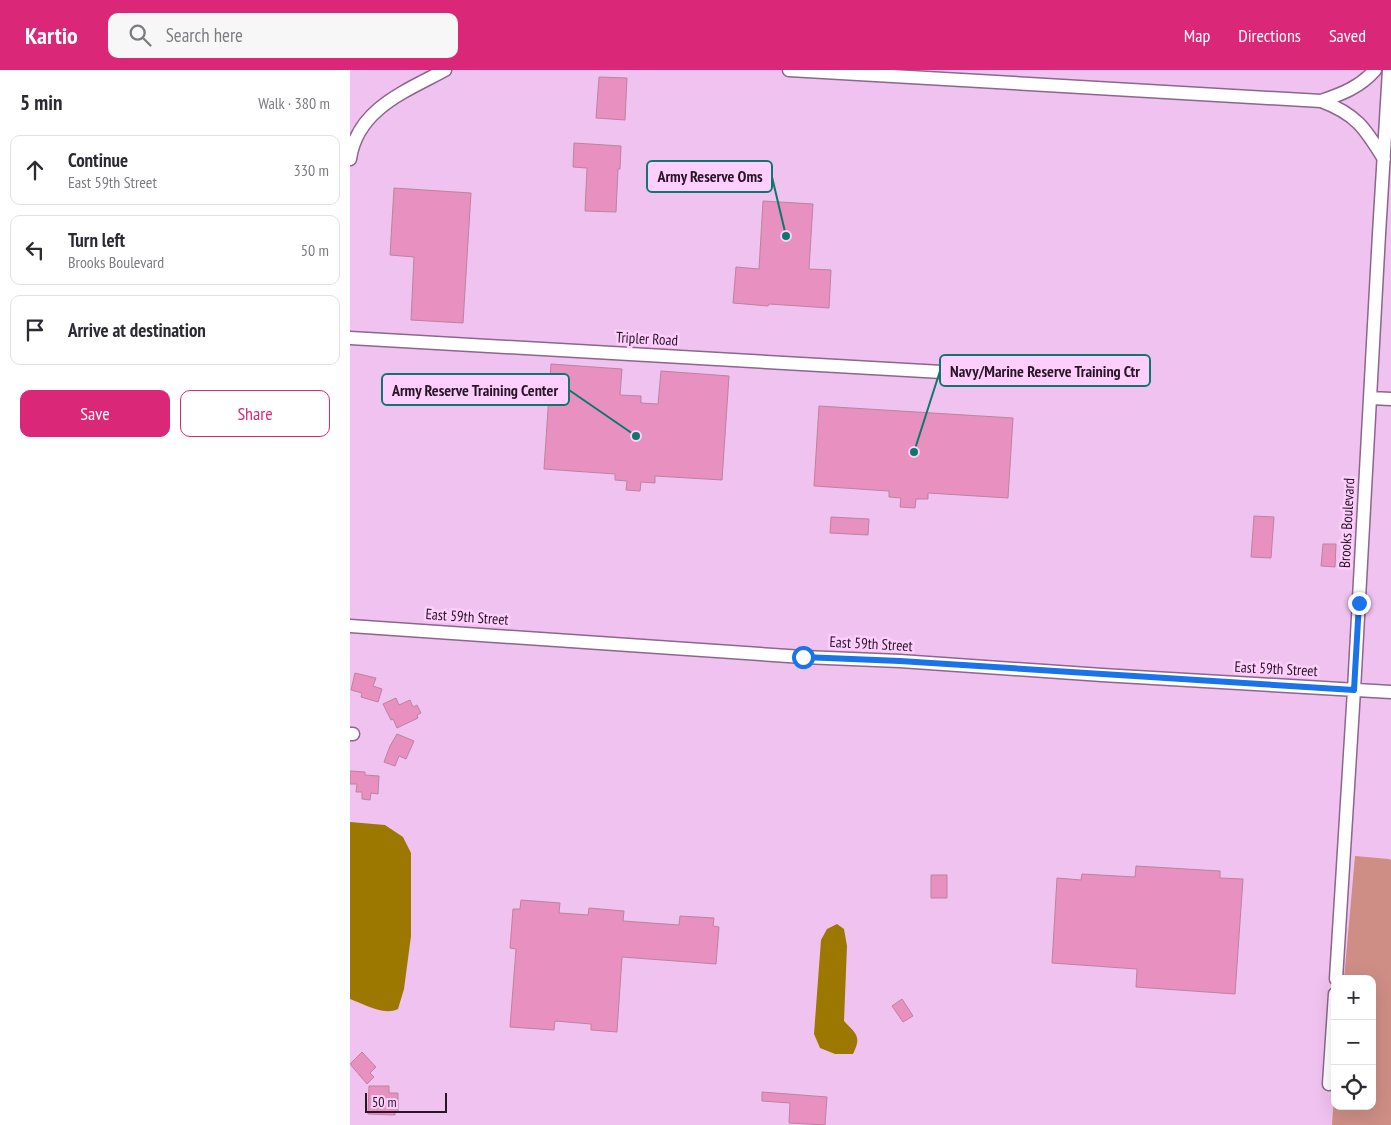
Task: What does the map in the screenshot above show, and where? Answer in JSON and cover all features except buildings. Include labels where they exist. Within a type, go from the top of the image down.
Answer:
[{"type":"street","points":[[350,159],[359,131],[375,111],[391,99],[445,70]]},
{"type":"street","points":[[789,70],[1321,101],[1340,108],[1353,118],[1367,132],[1384,159]]},
{"type":"street","points":[[1321,101],[1354,88],[1375,70]]},
{"type":"street","name":"Brooks Boulevard","points":[[1336,975],[1389,70]]},
{"type":"street","name":"Tripler Road","points":[[350,338],[942,372]]},
{"type":"street","points":[[1371,398],[1391,399]]},
{"type":"street","name":"East 59th Street","points":[[350,626],[803,657],[900,661],[1391,692]]},
{"type":"street","points":[[1329,1084],[1333,1020]]},
{"type":"shaded area","points":[[350,822],[385,825],[403,837],[411,853],[411,936],[404,989],[398,1009],[392,1011],[380,1010],[350,999]]},
{"type":"shaded area","points":[[1355,856],[1389,859],[1391,860],[1391,1125],[1332,1125],[1333,1110],[1376,1110],[1376,975],[1344,975]]},
{"type":"shaded area","points":[[837,924],[844,929],[847,946],[844,1021],[852,1029],[857,1039],[853,1054],[835,1054],[820,1048],[814,1034],[821,940],[827,929]]},
{"type":"place","name":"Army Reserve Oms","points":[[786,236]]},
{"type":"place","name":"Army Reserve Training Center","points":[[636,436]]},
{"type":"place","name":"Navy/Marine Reserve Training Ctr","points":[[914,452]]},
{"type":"route","points":[[803,657],[900,661],[986,668],[1354,690],[1359,603]]}]
